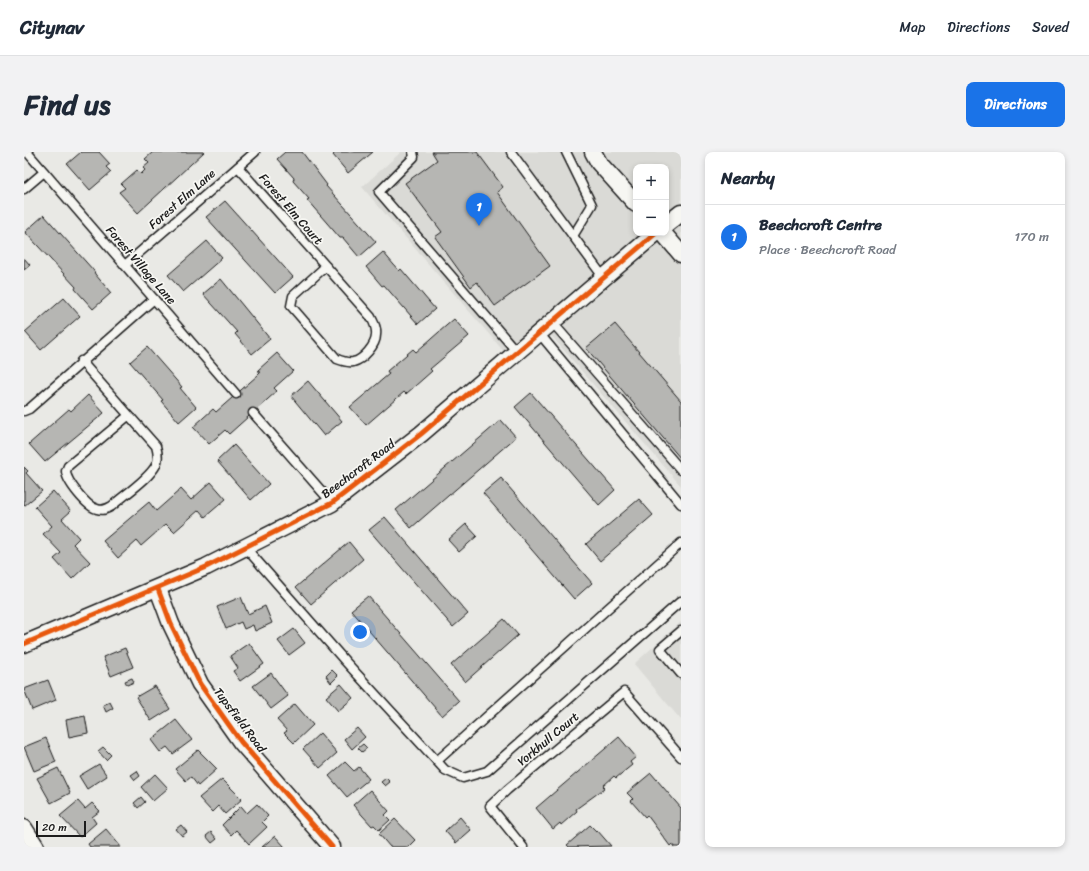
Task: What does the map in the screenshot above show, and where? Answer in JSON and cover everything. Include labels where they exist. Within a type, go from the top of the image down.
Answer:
[{"type":"street","points":[[593,152],[599,163],[633,201]]},
{"type":"street","points":[[669,223],[681,213]]},
{"type":"street","name":"Beechcroft Road","points":[[24,644],[158,589],[332,503],[421,434],[653,236]]},
{"type":"street","points":[[666,236],[681,254]]},
{"type":"street","name":"Tupsfield Road","points":[[158,589],[171,624],[200,684],[241,742],[332,847]]},
{"type":"street","points":[[24,828],[36,847]]},
{"type":"lane","name":"Forest Village Lane","points":[[27,152],[236,394]]},
{"type":"lane","name":"Forest Elm Lane","points":[[125,265],[255,152]]},
{"type":"lane","points":[[413,152],[414,157],[398,175],[379,192],[517,352]]},
{"type":"lane","points":[[511,152],[604,278]]},
{"type":"lane","points":[[566,152],[592,205],[573,236]]},
{"type":"lane","name":"Forest Elm Court","points":[[238,167],[326,266],[371,317],[375,326],[376,336],[373,346],[360,358],[353,362],[345,362],[337,359],[291,306],[293,296],[326,266]]},
{"type":"lane","points":[[24,189],[44,172]]},
{"type":"lane","points":[[24,411],[33,405],[81,361],[154,299]]},
{"type":"lane","points":[[552,322],[681,470]]},
{"type":"lane","points":[[539,333],[681,504]]},
{"type":"lane","points":[[81,361],[156,446],[158,455],[157,464],[152,472],[112,506],[106,510],[98,510],[91,507],[68,481],[66,471],[68,466],[128,416]]},
{"type":"lane","points":[[253,413],[332,503]]},
{"type":"lane","points":[[437,761],[681,544]]},
{"type":"lane","points":[[245,547],[345,661],[445,770],[463,778],[487,771],[681,601]]},
{"type":"lane","points":[[681,631],[660,648],[681,674]]},
{"type":"lane","name":"Yorkhull Court","points":[[523,847],[490,806],[624,692],[681,757]]},
{"type":"shaded area","points":[[401,152],[681,152],[681,486],[548,332],[513,362],[362,187]]},
{"type":"shaded area","points":[[681,622],[681,720],[634,664]]},
{"type":"building","points":[[81,152],[99,152],[110,164],[106,167],[111,172],[90,190],[67,164]]},
{"type":"building","points":[[153,152],[204,152],[138,213],[119,192],[125,188],[121,184],[137,170],[141,174],[145,170],[143,168],[149,163],[145,159]]},
{"type":"building","points":[[285,152],[302,152],[327,185],[326,186],[376,242],[359,257],[343,238],[340,238],[307,200],[309,199],[293,181],[294,178],[277,159]]},
{"type":"building","points":[[336,152],[373,152],[348,173],[333,155]]},
{"type":"building","points":[[432,152],[477,152],[503,187],[497,192],[550,266],[495,306],[477,282],[471,287],[435,237],[442,232],[405,183],[437,160]]},
{"type":"building","points":[[225,201],[293,277],[275,293],[206,217]]},
{"type":"building","points":[[44,215],[94,271],[111,293],[93,309],[75,289],[76,287],[25,232]]},
{"type":"building","points":[[207,241],[222,258],[183,292],[168,275]]},
{"type":"building","points":[[383,252],[399,271],[401,269],[435,309],[418,324],[366,267]]},
{"type":"building","points":[[24,258],[30,265],[24,270]]},
{"type":"building","points":[[221,279],[270,339],[252,354],[235,334],[237,332],[203,294]]},
{"type":"building","points":[[64,298],[80,316],[41,350],[25,332]]},
{"type":"building","points":[[454,319],[469,336],[430,369],[432,371],[406,394],[404,392],[366,425],[350,407],[389,374],[387,371],[413,349],[416,352]]},
{"type":"building","points":[[615,324],[681,401],[681,459],[586,348]]},
{"type":"building","points":[[147,347],[182,387],[180,388],[196,407],[179,422],[161,401],[163,400],[130,362]]},
{"type":"building","points":[[277,353],[293,371],[274,388],[277,391],[229,434],[225,430],[209,444],[193,427],[213,409],[216,412],[258,375],[260,373],[258,370]]},
{"type":"building","points":[[308,381],[342,421],[324,436],[291,396]]},
{"type":"building","points":[[531,393],[615,490],[599,505],[515,407]]},
{"type":"building","points":[[88,395],[104,413],[45,462],[29,444],[69,409],[71,411]]},
{"type":"building","points":[[501,420],[516,437],[411,528],[396,510]]},
{"type":"building","points":[[234,445],[269,484],[251,500],[217,461]]},
{"type":"building","points":[[24,467],[28,471],[26,473],[42,491],[24,506]]},
{"type":"building","points":[[501,478],[592,583],[574,599],[483,493]]},
{"type":"building","points":[[211,482],[226,499],[205,517],[199,510],[174,532],[166,524],[141,546],[137,541],[118,558],[103,541],[149,502],[156,511],[181,489],[191,500]]},
{"type":"building","points":[[53,491],[71,511],[62,519],[79,538],[73,544],[90,562],[72,579],[54,559],[61,553],[43,534],[52,526],[35,507]]},
{"type":"building","points":[[639,499],[653,515],[600,561],[586,544]]},
{"type":"building","points":[[385,517],[468,614],[453,627],[369,530]]},
{"type":"building","points":[[466,524],[477,536],[459,552],[448,540]]},
{"type":"building","points":[[349,542],[363,559],[311,604],[296,587]]},
{"type":"building","points":[[368,596],[459,701],[442,716],[351,610]]},
{"type":"building","points":[[241,597],[248,614],[265,606],[272,623],[255,631],[253,625],[244,629],[241,622],[226,629],[217,607]]},
{"type":"building","points":[[504,619],[518,635],[465,682],[451,665]]},
{"type":"building","points":[[294,629],[305,643],[289,655],[278,641]]},
{"type":"building","points":[[249,643],[264,664],[240,681],[233,671],[238,668],[230,656]]},
{"type":"building","points":[[125,648],[133,667],[111,676],[103,657]]},
{"type":"building","points":[[332,670],[338,676],[331,683],[326,676]]},
{"type":"building","points":[[271,673],[288,696],[271,709],[253,686]]},
{"type":"building","points":[[132,678],[134,682],[127,685],[125,681]]},
{"type":"building","points":[[48,680],[56,700],[32,710],[24,689]]},
{"type":"building","points":[[341,684],[353,698],[338,711],[326,697]]},
{"type":"building","points":[[155,686],[170,709],[151,721],[136,697]]},
{"type":"building","points":[[110,702],[113,708],[106,712],[103,705]]},
{"type":"building","points":[[295,704],[313,725],[294,743],[284,733],[287,731],[277,720]]},
{"type":"building","points":[[85,716],[88,733],[69,737],[66,720]]},
{"type":"building","points":[[176,720],[192,740],[173,754],[167,747],[160,752],[151,740]]},
{"type":"building","points":[[357,728],[365,737],[352,749],[344,739]]},
{"type":"building","points":[[320,733],[337,753],[320,768],[303,749]]},
{"type":"building","points":[[619,737],[636,757],[630,762],[632,765],[616,778],[614,776],[603,786],[605,788],[576,809],[577,811],[561,825],[560,823],[553,829],[536,808]]},
{"type":"building","points":[[46,738],[56,762],[34,771],[24,747]]},
{"type":"building","points":[[363,744],[367,748],[362,752],[358,748]]},
{"type":"building","points":[[103,747],[111,755],[106,760],[98,751]]},
{"type":"building","points":[[198,750],[217,769],[198,786],[191,777],[186,781],[175,769]]},
{"type":"building","points":[[345,762],[354,771],[359,767],[369,779],[347,797],[329,776]]},
{"type":"building","points":[[99,764],[107,776],[87,789],[79,776]]},
{"type":"building","points":[[58,768],[70,793],[51,803],[37,778]]},
{"type":"building","points":[[137,771],[140,776],[135,780],[131,775]]},
{"type":"building","points":[[651,773],[681,808],[681,847],[674,847],[672,844],[670,846],[647,815],[645,817],[631,801],[633,799],[627,793]]},
{"type":"building","points":[[155,774],[168,788],[153,801],[141,787]]},
{"type":"building","points":[[386,778],[390,782],[385,786],[381,782]]},
{"type":"building","points":[[222,779],[242,799],[225,814],[218,806],[212,812],[199,798]]},
{"type":"building","points":[[370,790],[389,811],[385,815],[390,820],[379,830],[374,825],[372,826],[353,805]]},
{"type":"building","points":[[141,797],[145,802],[138,808],[134,803]]},
{"type":"building","points":[[78,801],[85,809],[92,803],[100,811],[92,817],[96,823],[80,837],[60,816]]},
{"type":"building","points":[[257,804],[268,816],[262,822],[267,827],[249,844],[236,830],[231,835],[222,825],[241,806],[247,813]]},
{"type":"building","points":[[460,817],[471,830],[456,843],[445,831]]},
{"type":"building","points":[[395,819],[415,840],[408,847],[390,847],[379,834]]},
{"type":"building","points":[[181,825],[187,832],[182,836],[176,829]]},
{"type":"building","points":[[590,825],[596,831],[597,830],[611,846],[569,847],[567,845]]},
{"type":"building","points":[[106,829],[121,847],[90,847],[88,844]]},
{"type":"building","points":[[211,832],[217,839],[212,843],[206,836]]},
{"type":"building","points":[[275,836],[285,847],[262,847]]},
{"type":"cycle path","points":[[24,644],[206,567],[332,503],[421,434],[652,236]]},
{"type":"cycle path","points":[[158,589],[171,624],[200,684],[241,742],[332,847]]},
{"type":"place","name":"Beechcroft Centre","points":[[479,226]]}]
